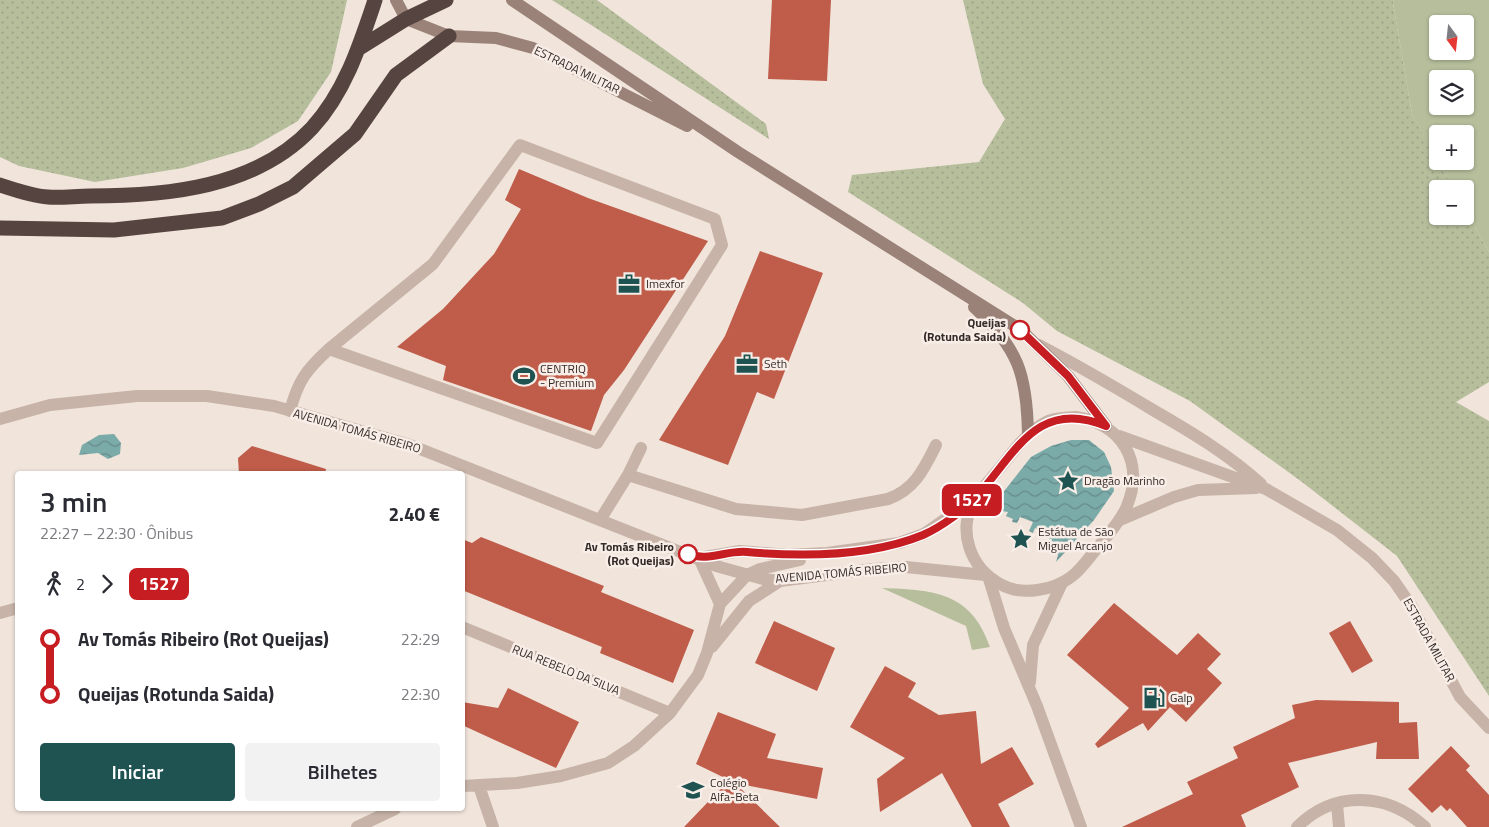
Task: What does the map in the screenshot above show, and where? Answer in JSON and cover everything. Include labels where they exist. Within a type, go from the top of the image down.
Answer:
[{"type":"highway","points":[[0,185],[47,197],[120,196],[199,188],[232,177],[290,150],[313,128],[340,91],[358,49],[375,0]]},
{"type":"highway","points":[[358,49],[406,19],[446,0]]},
{"type":"highway","points":[[0,228],[114,230],[222,218],[259,204],[293,187],[355,134],[396,75],[449,36]]},
{"type":"main road","points":[[396,0],[406,19]]},
{"type":"main road","name":"ESTRADA MILITAR","points":[[512,0],[738,152],[1020,330],[1068,376],[1106,426]]},
{"type":"main road","name":"ESTRADA MILITAR","points":[[406,19],[449,36],[496,38],[532,48],[738,152]]},
{"type":"main road","name":"ESTRADA MILITAR","points":[[950,285],[995,327],[1010,347],[1020,370],[1026,392],[1028,434]]},
{"type":"street","points":[[290,411],[301,379],[311,365],[329,350],[433,264],[520,145],[715,219],[722,245],[597,443],[329,350]]},
{"type":"street","name":"ESTRADA MILITAR","points":[[1032,342],[1079,366],[1219,450],[1233,459],[1266,488],[1337,530],[1372,558],[1394,581],[1412,607],[1460,697],[1489,728]]},
{"type":"street","name":"AVENIDA TOMÁS RIBEIRO","points":[[0,419],[50,406],[137,396],[207,396],[274,406],[410,445],[600,520],[747,575],[780,581],[873,569],[906,567],[987,577]]},
{"type":"street","points":[[1059,418],[1090,420],[1106,426],[1119,436],[1126,446],[1132,472],[1128,505],[1120,520],[1072,576],[1062,583],[1027,590],[1007,588],[987,577],[977,566],[970,548],[966,528],[976,497],[1028,434],[1047,422],[1059,418]]},
{"type":"street","name":"ESTRADA MILITAR","points":[[1119,436],[1266,488]]},
{"type":"street","points":[[628,476],[736,509],[802,515],[902,494],[913,485],[922,473],[936,445]]},
{"type":"street","points":[[600,520],[628,476],[641,448]]},
{"type":"street","points":[[1120,520],[1174,497],[1198,490],[1266,488]]},
{"type":"street","name":"AVENIDA TOMÁS RIBEIRO","points":[[699,558],[740,551],[788,555],[827,553],[899,543],[924,534],[976,497]]},
{"type":"street","points":[[465,786],[539,780],[608,763],[634,746],[670,713],[698,675],[707,653],[720,604],[747,575],[760,569],[827,553]]},
{"type":"street","points":[[699,558],[720,604]]},
{"type":"street","points":[[987,577],[1004,628],[1030,690],[1081,827]]},
{"type":"street","points":[[707,653],[749,601],[780,581]]},
{"type":"street","points":[[1030,690],[1033,645],[1062,583]]},
{"type":"street","points":[[0,613],[15,609]]},
{"type":"street","name":"RUA REBELO DA SILVA","points":[[465,628],[670,713]]},
{"type":"street","points":[[479,786],[493,827]]},
{"type":"street","points":[[1297,827],[1318,812],[1336,803],[1352,799],[1394,807],[1415,818],[1425,827]]},
{"type":"street","points":[[1337,804],[1339,827]]},
{"type":"street","points":[[357,827],[391,811]]},
{"type":"green space","points":[[0,0],[347,0],[331,72],[298,121],[251,148],[183,168],[95,182],[19,166],[0,157]]},
{"type":"green space","points":[[552,0],[597,0],[766,124],[769,139]]},
{"type":"green space","points":[[963,0],[1394,0],[1412,114],[1429,144],[1429,170],[1443,170],[1449,180],[1429,180],[1429,225],[1474,225],[1489,252],[1489,382],[1456,402],[1489,421],[1489,696],[1397,556],[1302,482],[1190,401],[1057,331],[1023,303],[848,192],[852,175],[979,162],[1005,119],[983,84]]},
{"type":"green space","points":[[1394,0],[1489,0],[1489,252],[1474,225],[1474,180],[1449,180],[1443,170],[1474,170],[1474,125],[1429,125],[1429,145],[1412,114]]},
{"type":"green space","points":[[882,588],[933,593],[948,597],[961,604],[972,614],[982,628],[990,647],[972,650],[966,626]]},
{"type":"water","points":[[114,434],[121,443],[120,454],[108,459],[98,453],[79,455],[82,445],[99,435]]},
{"type":"water","points":[[1071,440],[1089,440],[1104,452],[1111,467],[1114,491],[1094,520],[1056,562],[1058,555],[1053,553],[1055,545],[1050,544],[1052,539],[1048,538],[1048,534],[1044,532],[1046,528],[1041,526],[1039,530],[1035,528],[1033,533],[1029,531],[1033,522],[1020,517],[1017,523],[1012,522],[1013,519],[1006,516],[1008,512],[1002,511],[1003,507],[997,506],[995,512],[990,509],[1031,457],[1051,446]]},
{"type":"building","points":[[772,0],[831,0],[827,81],[768,79]]},
{"type":"building","points":[[519,169],[588,198],[708,241],[624,370],[604,395],[591,431],[443,380],[446,366],[397,347],[443,309],[494,254],[521,209],[505,200]]},
{"type":"building","name":"Seth","points":[[760,251],[823,273],[774,399],[757,392],[728,465],[659,440],[725,336]]},
{"type":"building","points":[[252,446],[326,469],[326,471],[239,471],[238,458]]},
{"type":"building","points":[[481,537],[604,586],[601,592],[694,630],[673,683],[600,653],[602,647],[465,591],[465,540],[472,543]]},
{"type":"building","points":[[1114,603],[1177,655],[1198,633],[1221,654],[1207,669],[1222,683],[1186,722],[1170,707],[1148,731],[1143,723],[1098,748],[1095,744],[1129,708],[1067,655]]},
{"type":"building","points":[[774,621],[835,648],[817,691],[755,663]]},
{"type":"building","points":[[1350,621],[1373,661],[1352,673],[1329,633]]},
{"type":"building","points":[[885,666],[916,683],[908,697],[939,715],[976,711],[981,764],[1012,747],[1034,784],[998,804],[1010,827],[972,827],[942,773],[880,812],[877,779],[905,758],[850,727]]},
{"type":"building","points":[[508,688],[579,722],[556,768],[465,726],[465,702],[498,708]]},
{"type":"building","points":[[1316,700],[1399,702],[1399,723],[1417,722],[1419,759],[1376,759],[1377,742],[1288,763],[1299,787],[1241,815],[1246,827],[1122,827],[1193,794],[1187,782],[1238,758],[1233,747],[1295,718],[1292,705]]},
{"type":"building","points":[[718,712],[776,734],[767,758],[823,768],[817,799],[735,783],[780,827],[684,827],[729,780],[696,764]]},
{"type":"building","points":[[1451,746],[1470,766],[1466,770],[1489,795],[1489,827],[1467,827],[1450,808],[1447,811],[1441,805],[1432,813],[1408,789]]},
{"type":"bus line","name":"1527","points":[[688,554],[699,558],[740,551],[788,555],[827,553],[899,543],[924,534],[964,508],[976,497],[1028,434],[1047,422],[1059,418],[1076,417],[1106,426],[1096,410],[1068,376],[1020,330]]},
{"type":"place","name":"Imexfor","points":[[629,284]]},
{"type":"place","name":"Queijas (Rotunda Saida)","points":[[1020,330]]},
{"type":"place","name":"Seth","points":[[747,364]]},
{"type":"place","name":"CENTRIQ - Premium","points":[[524,376]]},
{"type":"place","name":"Dragão Marinho","points":[[1068,481]]},
{"type":"place","name":"Estátua de São Miguel Arcanjo","points":[[1021,539]]},
{"type":"place","name":"Av Tomás Ribeiro (Rot Queijas)","points":[[688,554]]},
{"type":"place","name":"Galp","points":[[1154,698]]},
{"type":"place","name":"Colégio Alfa-Beta","points":[[693,790]]}]
